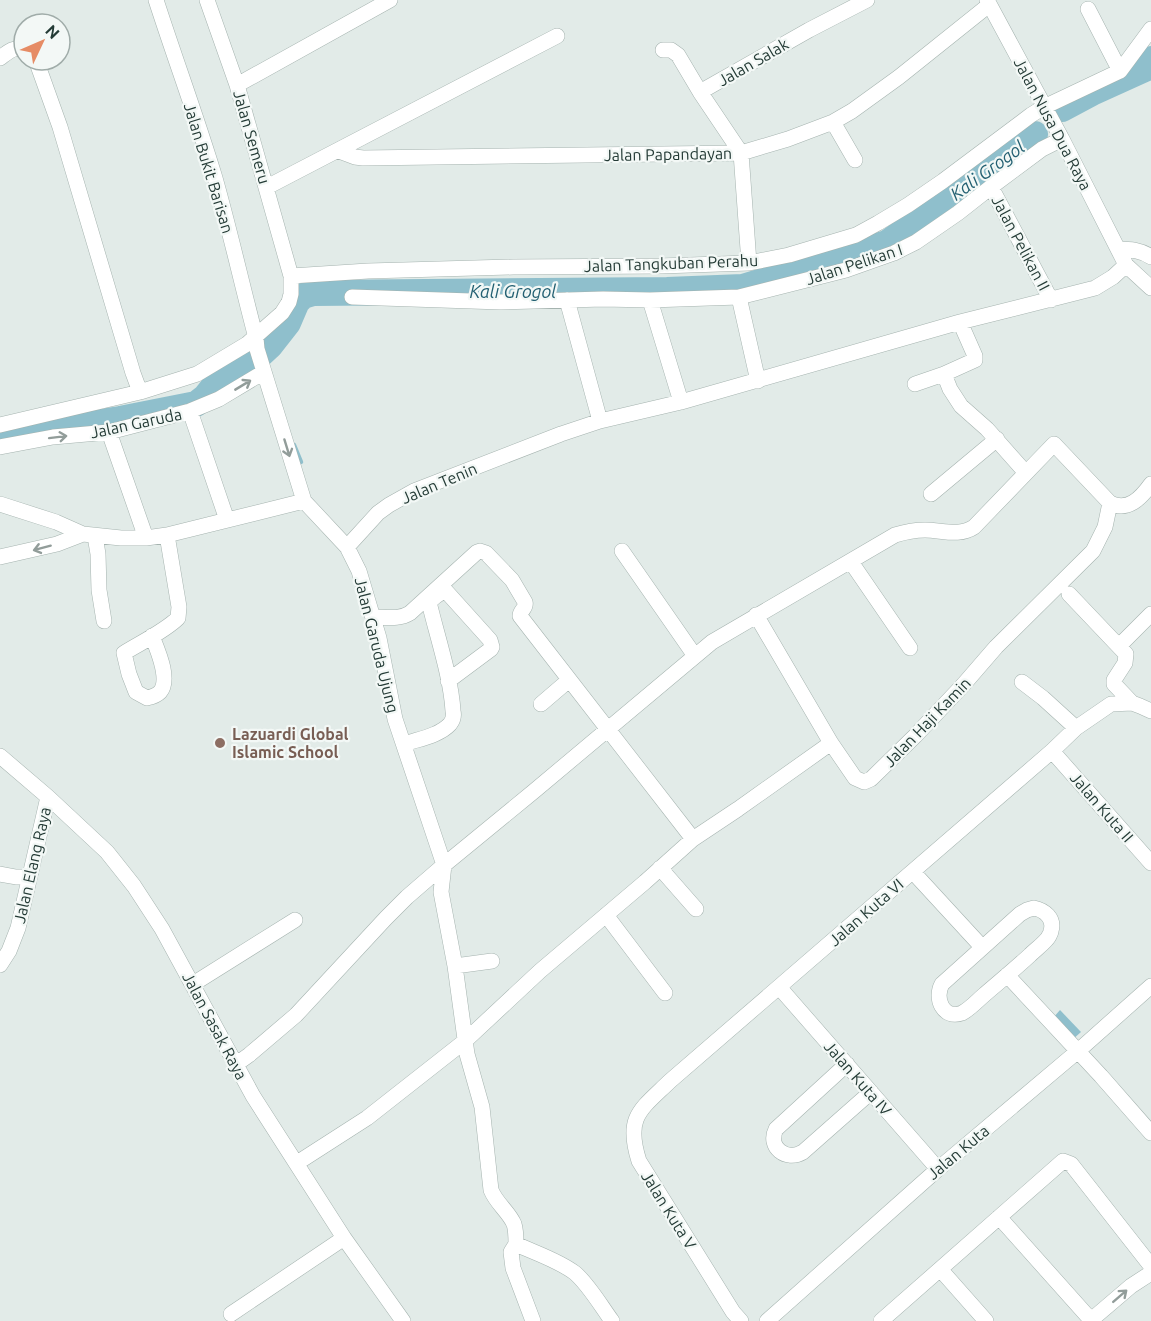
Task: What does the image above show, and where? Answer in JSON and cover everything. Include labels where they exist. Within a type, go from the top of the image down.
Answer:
[{"type":"street","name":"Jalan Bukit Barisan","points":[[156,0],[215,179],[256,343]]},
{"type":"street","name":"Jalan Semeru","points":[[207,0],[237,85],[291,276]]},
{"type":"street","points":[[237,85],[390,0]]},
{"type":"street","name":"Jalan Salak","points":[[749,263],[741,153],[700,92],[867,0]]},
{"type":"street","name":"Jalan Nusa Dua Raya","points":[[988,2],[1126,265],[1151,288]]},
{"type":"street","name":"Jalan Papandayan","points":[[339,151],[363,158],[741,153],[833,122],[860,106],[899,77],[988,2]]},
{"type":"street","points":[[1088,9],[1120,71],[1151,29]]},
{"type":"street","points":[[267,187],[557,36]]},
{"type":"street","points":[[0,58],[12,49]]},
{"type":"street","points":[[663,50],[671,50],[678,56],[700,92]]},
{"type":"street","name":"Jalan Tangkuban Perahu","points":[[291,276],[368,271],[749,263],[789,255],[856,235],[879,223],[943,181],[1031,115],[1120,71]]},
{"type":"street","points":[[40,72],[60,127],[140,392]]},
{"type":"street","points":[[833,122],[855,160]]},
{"type":"street","name":"Jalan Pelikan I","points":[[352,297],[501,302],[739,297],[846,270],[916,243],[1042,149],[1062,140]]},
{"type":"street","name":"Jalan Pelikan II","points":[[991,187],[1051,300]]},
{"type":"street","points":[[1118,249],[1135,250],[1151,257]]},
{"type":"street","name":"Jalan Tenin","points":[[347,547],[378,513],[414,491],[561,434],[600,421],[758,381],[960,322],[1095,288],[1113,277],[1126,265]]},
{"type":"street","points":[[0,425],[140,392],[197,374],[256,343],[286,308],[291,294],[291,276]]},
{"type":"street","points":[[739,297],[758,381]]},
{"type":"street","points":[[567,300],[600,421]]},
{"type":"street","points":[[650,300],[681,402]]},
{"type":"street","points":[[915,384],[976,359],[960,322]]},
{"type":"street","name":"Jalan Garuda Ujung","points":[[256,343],[304,501],[347,547],[359,571],[381,647],[395,719],[444,865]]},
{"type":"street","name":"Jalan Garuda","points":[[0,447],[53,437],[109,432],[191,416],[263,371]]},
{"type":"street","points":[[944,374],[961,406],[998,440],[1026,473]]},
{"type":"street","points":[[191,416],[227,520]]},
{"type":"street","points":[[109,432],[146,538]]},
{"type":"street","points":[[931,494],[998,440]]},
{"type":"street","points":[[235,1065],[296,1015],[386,918],[444,865],[712,642],[895,536],[909,531],[957,533],[970,530],[1054,444],[1110,503],[1118,507],[1128,505],[1141,496],[1151,484]]},
{"type":"street","points":[[0,557],[89,536],[146,538],[167,535],[304,501]]},
{"type":"street","name":"Jalan Haji Kamin","points":[[756,615],[831,742],[855,778],[864,782],[871,779],[915,736],[996,647],[1093,550],[1105,527],[1110,503]]},
{"type":"street","points":[[0,504],[56,522],[89,536],[98,554],[99,590],[104,621]]},
{"type":"street","points":[[152,636],[174,622],[179,614],[167,535]]},
{"type":"street","points":[[622,551],[695,656]]},
{"type":"street","points":[[373,617],[397,618],[410,613],[477,552],[486,553],[512,580],[526,604],[520,616],[693,839]]},
{"type":"street","points":[[851,562],[910,648]]},
{"type":"street","points":[[404,744],[435,734],[449,724],[454,713],[429,602],[445,590],[492,644],[491,649],[448,681]]},
{"type":"street","points":[[1069,594],[1126,654],[1126,660],[1114,684],[1132,704],[1151,711]]},
{"type":"street","points":[[1119,646],[1151,614]]},
{"type":"street","points":[[541,704],[569,680]]},
{"type":"street","points":[[1022,682],[1076,728]]},
{"type":"street","name":"Jalan Kuta VI","points":[[655,1095],[1076,728],[1111,704],[1132,704]]},
{"type":"street","points":[[297,1163],[367,1118],[465,1041],[540,970],[693,839],[831,742]]},
{"type":"street","name":"Jalan Kuta II","points":[[1052,751],[1151,863]]},
{"type":"street","name":"Jalan Sasak Raya","points":[[0,756],[107,852],[134,886],[162,928],[252,1096],[344,1238],[403,1321]]},
{"type":"street","name":"Jalan Elang Raya","points":[[0,965],[9,951],[18,928],[48,797]]},
{"type":"street","points":[[444,865],[441,892],[455,966],[470,1069],[482,1107],[491,1190],[515,1227],[516,1244],[511,1252],[513,1268],[533,1321]]},
{"type":"street","points":[[660,868],[696,909]]},
{"type":"street","points":[[913,872],[982,947]]},
{"type":"street","points":[[0,874],[16,878],[29,877]]},
{"type":"street","points":[[1034,908],[1040,910],[1052,922],[1047,939],[1007,975],[964,1011],[957,1014],[949,1012],[944,1010],[940,1004],[938,990],[942,984],[1020,914],[1034,908]]},
{"type":"street","points":[[606,915],[665,993]]},
{"type":"street","points":[[193,984],[295,920]]},
{"type":"street","points":[[455,966],[492,961]]},
{"type":"street","points":[[1007,975],[1151,1132]]},
{"type":"street","name":"Jalan Kuta","points":[[767,1321],[938,1169],[1151,986]]},
{"type":"street","name":"Jalan Kuta IV","points":[[779,987],[938,1169]]},
{"type":"street","points":[[847,1064],[776,1129],[773,1141],[779,1150],[789,1155],[803,1152],[871,1092]]},
{"type":"street","name":"Jalan Kuta V","points":[[655,1095],[640,1111],[634,1122],[633,1140],[639,1161],[733,1312],[741,1321]]},
{"type":"street","points":[[882,1320],[1063,1161],[1071,1164],[1151,1266]]},
{"type":"street","points":[[999,1216],[1091,1321],[1131,1286],[1151,1273]]},
{"type":"street","points":[[231,1314],[344,1238]]},
{"type":"street","points":[[516,1244],[561,1264],[574,1273],[612,1321]]},
{"type":"street","points":[[940,1269],[986,1321]]},
{"type":"water","points":[[1060,1010],[1081,1032],[1072,1040],[1053,1018]]},
{"type":"waterway","name":"Kali Grogol","points":[[1062,109],[1145,69],[1151,59]]},
{"type":"waterway","name":"Kali Grogol","points":[[0,437],[120,419],[196,404],[213,387],[257,358],[270,346],[288,323],[297,302],[303,296],[313,293],[667,290],[743,287],[887,243],[1035,134]]},
{"type":"waterway","points":[[294,445],[301,462]]},
{"type":"place","name":"Lazuardi Global Islamic School","points":[[220,743]]}]
